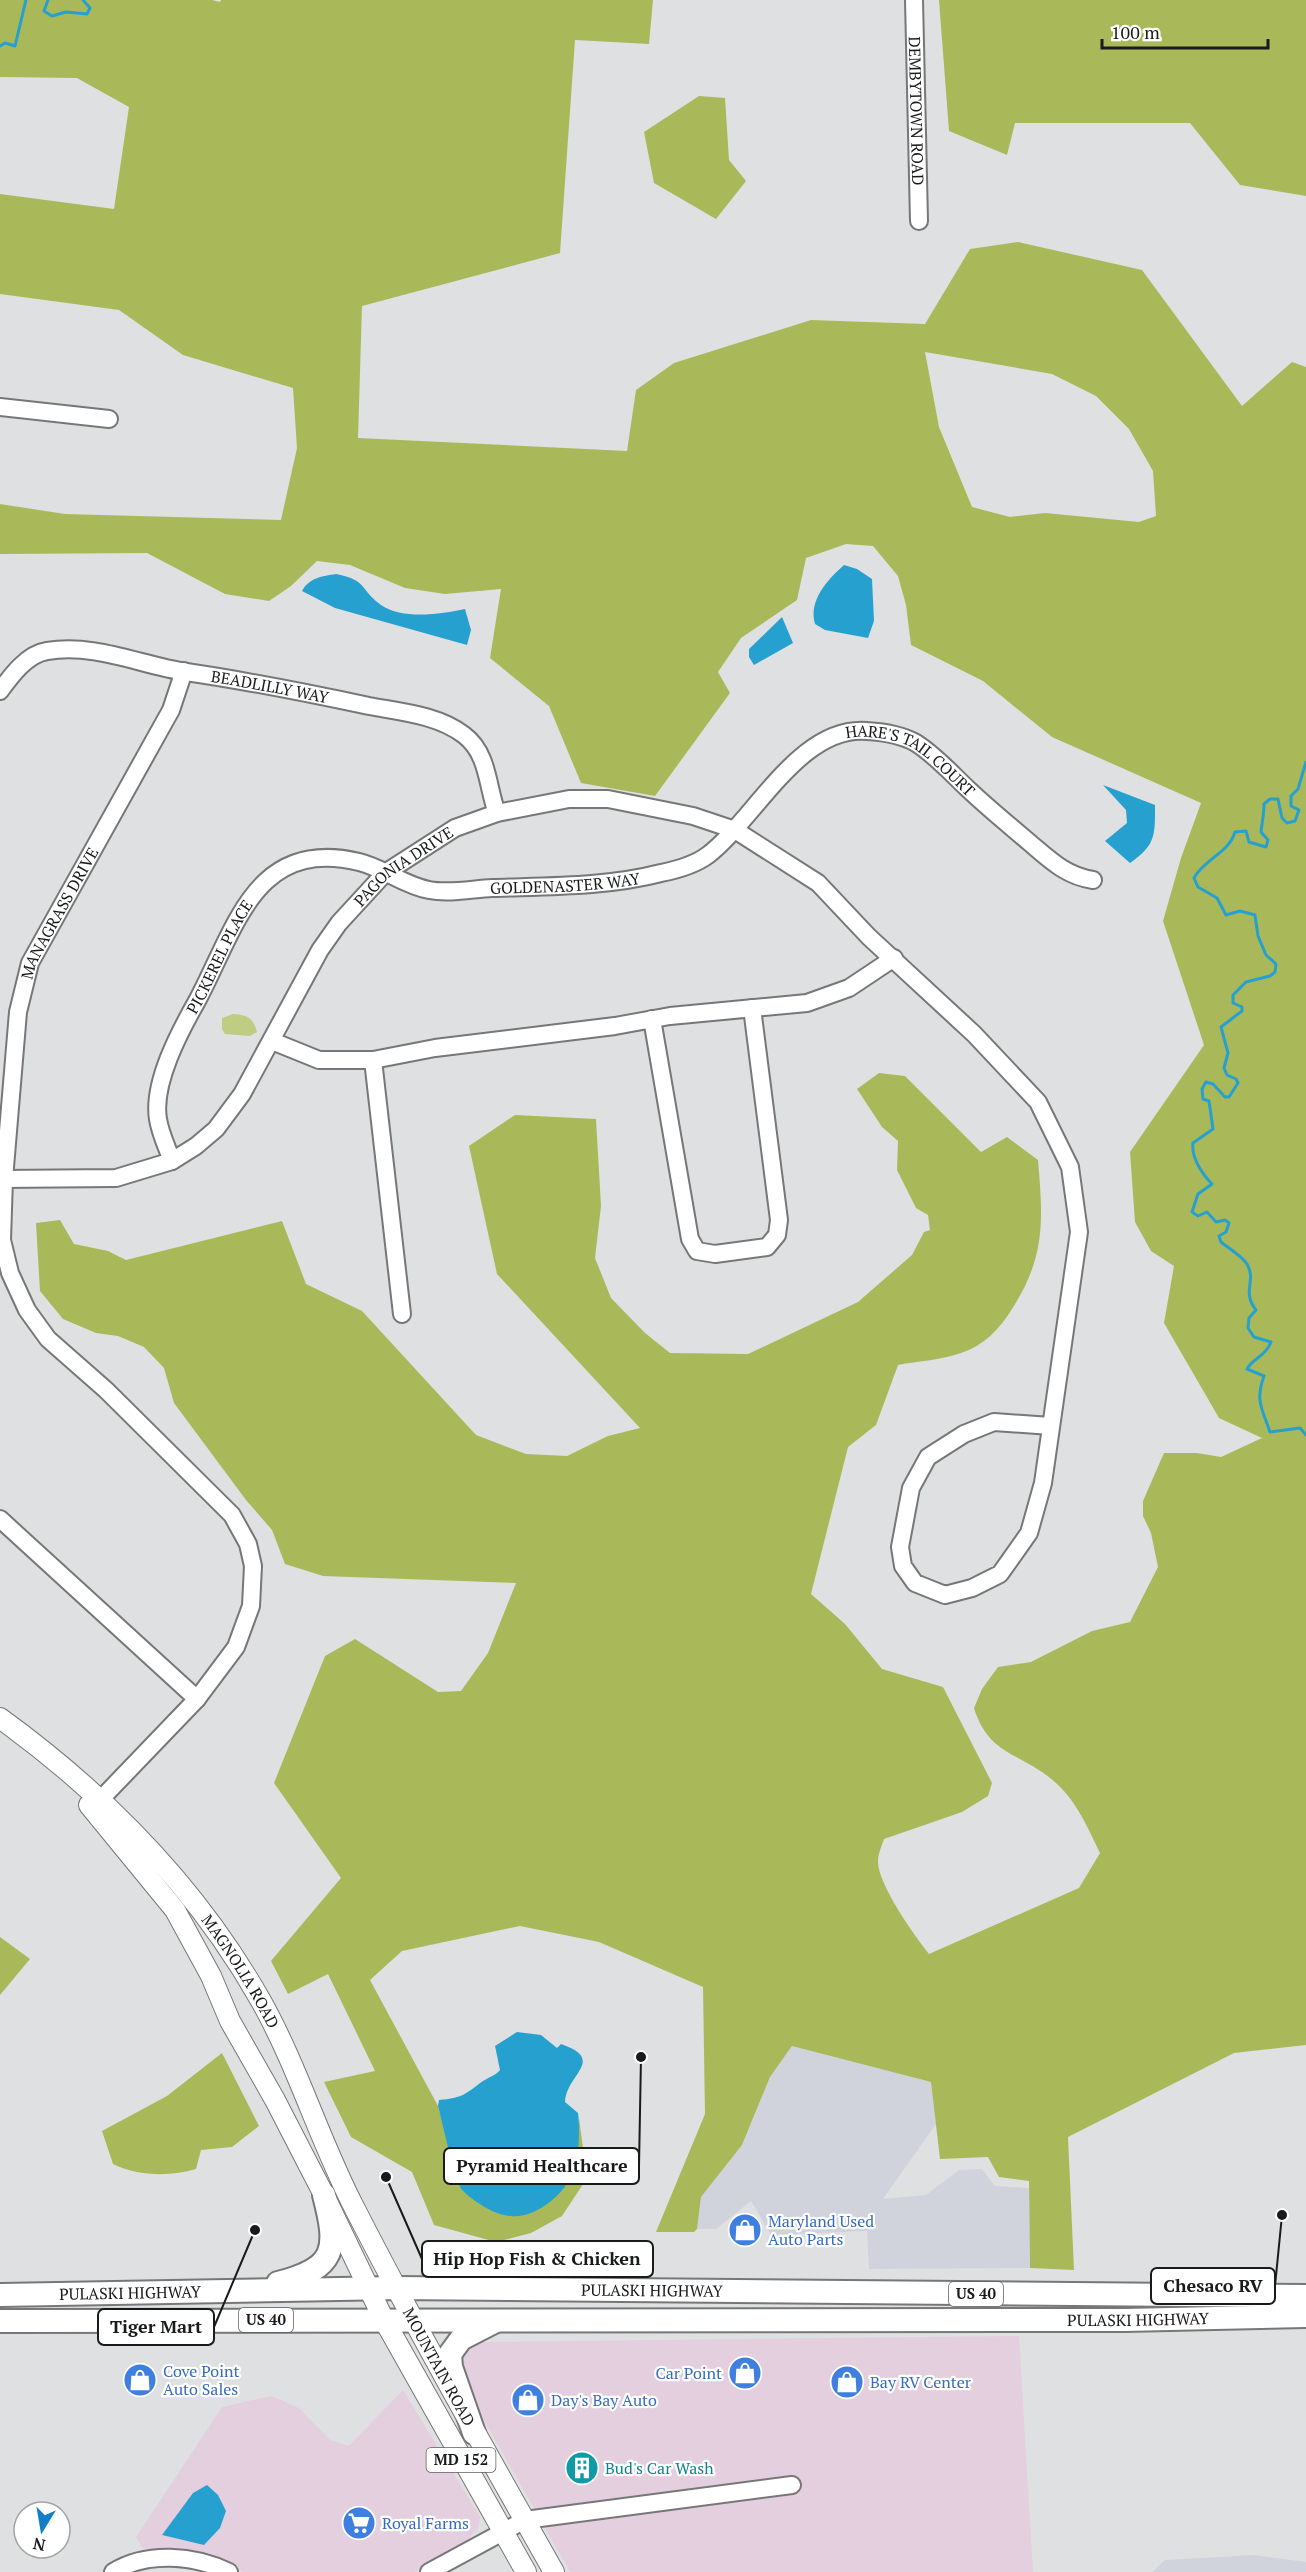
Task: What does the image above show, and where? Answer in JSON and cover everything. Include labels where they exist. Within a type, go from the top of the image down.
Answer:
[{"type":"highway","points":[[230,2291],[264,2287],[297,2278],[322,2264],[333,2242],[324,2195]]},
{"type":"highway","name":"PULASKI HIGHWAY","points":[[0,2295],[395,2288],[1306,2296]]},
{"type":"highway","points":[[728,2290],[728,2320]]},
{"type":"highway","name":"PULASKI HIGHWAY","points":[[0,2321],[1125,2320],[1306,2316]]},
{"type":"highway","points":[[474,2433],[451,2367],[450,2354],[460,2339],[498,2320]]},
{"type":"main road","name":"MAGNOLIA ROAD","points":[[0,1719],[50,1754],[145,1841],[199,1906],[261,2002],[331,2163],[395,2288]]},
{"type":"main road","name":"MAGNOLIA ROAD","points":[[0,1719],[69,1782],[176,1910],[211,1976],[230,2021],[275,2100],[324,2195],[368,2289]]},
{"type":"main road","name":"MOUNTAIN ROAD","points":[[395,2288],[474,2433],[554,2572]]},
{"type":"main road","name":"MOUNTAIN ROAD","points":[[368,2289],[526,2572]]},
{"type":"street","name":"DEMBYTOWN ROAD","points":[[914,0],[919,221]]},
{"type":"street","points":[[0,407],[109,419]]},
{"type":"street","name":"BEADLILLY WAY","points":[[0,691],[17,669],[45,651],[92,650],[184,671],[306,692],[442,723],[464,735],[476,747],[487,774],[497,813]]},
{"type":"street","name":"MANAGRASS DRIVE","points":[[100,1800],[197,1699],[236,1647],[251,1606],[253,1566],[248,1544],[232,1515],[106,1390],[48,1339],[27,1310],[10,1274],[2,1240],[2,1179],[18,1012],[30,963],[171,710],[184,671]]},
{"type":"street","name":"HARE'S TAIL COURT","points":[[735,830],[799,759],[819,743],[839,734],[862,730],[890,734],[913,741],[931,754],[982,802],[1062,870],[1078,878],[1093,880]]},
{"type":"street","name":"PAGONIA DRIVE","points":[[2,1179],[116,1178],[172,1161],[196,1146],[216,1129],[242,1094],[320,950],[339,923],[385,873],[455,828],[497,813],[569,799],[608,799],[693,816],[735,830],[818,883],[869,937],[974,1034],[1038,1102],[1070,1167],[1079,1232],[1051,1426]]},
{"type":"street","name":"GOLDENASTER WAY","points":[[385,873],[432,891],[539,888],[614,880],[662,873],[705,857],[735,830]]},
{"type":"street","name":"PICKEREL PLACE","points":[[172,1161],[158,1117],[158,1096],[166,1069],[182,1028],[234,924],[253,895],[266,878],[288,865],[308,858],[334,856],[373,865],[385,873]]},
{"type":"street","points":[[272,1041],[320,1060],[373,1060],[435,1048],[652,1019],[807,1003],[849,988],[894,958]]},
{"type":"street","points":[[652,1019],[690,1239],[697,1251],[715,1254],[767,1247],[777,1235],[779,1220],[752,1008]]},
{"type":"street","points":[[373,1060],[402,1314]]},
{"type":"street","points":[[994,1422],[1051,1426],[1043,1483],[1029,1533],[1000,1574],[972,1588],[945,1595],[915,1583],[903,1566],[900,1547],[911,1488],[927,1457],[964,1434],[994,1422]]},
{"type":"street","points":[[0,1519],[197,1699]]},
{"type":"street","points":[[429,2572],[525,2520],[792,2485]]},
{"type":"street","points":[[113,2572],[142,2560],[163,2558],[203,2563],[229,2572]]},
{"type":"shaded area","points":[[792,2046],[931,2082],[936,2124],[883,2199],[926,2195],[959,2170],[982,2169],[995,2186],[1029,2188],[1030,2268],[869,2269],[867,2231],[771,2235],[751,2201],[716,2229],[697,2229],[701,2197],[742,2145],[770,2077]]},
{"type":"shaded area","points":[[1019,2336],[1033,2572],[570,2572],[459,2376],[462,2349],[479,2342]]},
{"type":"shaded area","points":[[403,2390],[480,2517],[478,2528],[462,2546],[414,2572],[243,2572],[209,2556],[142,2548],[136,2537],[222,2407],[271,2396],[299,2408],[330,2440],[349,2446]]},
{"type":"shaded area","points":[[1254,2555],[1306,2562],[1306,2572],[1152,2572],[1165,2560]]},
{"type":"green space","points":[[0,0],[212,0],[220,2],[221,0],[653,0],[649,44],[575,40],[560,253],[362,306],[358,438],[627,451],[636,390],[674,363],[811,320],[925,324],[970,249],[1018,242],[1142,270],[1242,406],[1292,362],[1306,367],[1306,2045],[1234,2053],[1068,2137],[1074,2270],[1030,2268],[1029,2181],[999,2177],[988,2157],[940,2159],[931,2082],[792,2046],[770,2077],[742,2145],[701,2197],[697,2229],[694,2232],[656,2232],[705,2114],[703,1987],[599,1942],[520,1926],[402,1951],[370,1980],[438,2106],[461,2188],[575,2170],[579,2118],[587,2178],[562,2216],[531,2233],[496,2242],[434,2225],[412,2172],[351,2137],[324,2082],[375,2071],[328,1974],[288,1994],[271,1961],[341,1878],[274,1783],[325,1656],[355,1639],[438,1692],[461,1691],[488,1653],[516,1583],[323,1576],[285,1564],[272,1530],[246,1500],[174,1403],[164,1368],[144,1347],[118,1336],[96,1333],[63,1319],[40,1291],[36,1223],[60,1220],[74,1244],[108,1251],[126,1260],[282,1221],[306,1284],[362,1311],[476,1435],[526,1454],[567,1456],[608,1436],[640,1428],[497,1274],[469,1146],[515,1115],[596,1119],[601,1206],[595,1258],[611,1298],[645,1333],[670,1353],[748,1354],[858,1302],[912,1255],[924,1232],[930,1230],[928,1215],[916,1208],[897,1170],[898,1141],[882,1127],[857,1089],[879,1073],[905,1076],[981,1152],[1007,1137],[1038,1160],[1041,1201],[1040,1237],[1031,1272],[1023,1290],[1002,1323],[977,1346],[946,1357],[898,1365],[876,1425],[848,1447],[811,1594],[845,1624],[882,1669],[943,1687],[992,1783],[988,1796],[962,1812],[884,1839],[879,1853],[879,1871],[906,1923],[929,1954],[1079,1888],[1100,1853],[1081,1816],[1063,1790],[1043,1773],[1008,1752],[988,1736],[974,1708],[982,1689],[998,1667],[1031,1662],[1092,1631],[1130,1622],[1158,1567],[1151,1533],[1143,1516],[1143,1501],[1164,1453],[1197,1453],[1221,1457],[1262,1438],[1219,1418],[1164,1323],[1174,1266],[1151,1251],[1135,1222],[1130,1152],[1204,1045],[1163,921],[1181,858],[1201,803],[1052,737],[983,681],[911,645],[906,605],[898,576],[873,546],[846,544],[806,558],[797,600],[741,638],[718,672],[730,693],[655,796],[581,783],[549,706],[490,658],[501,589],[445,594],[405,588],[350,565],[317,561],[291,586],[269,601],[225,594],[147,553],[0,554],[0,504],[65,514],[281,520],[297,448],[293,388],[183,355],[119,310],[0,294],[0,194],[114,209],[129,107],[77,78],[0,77]],"holes":[[[925,352],[1052,374],[1096,396],[1129,429],[1153,471],[1156,516],[1139,522],[1045,513],[1010,517],[972,507],[939,427]]]},
{"type":"green space","points":[[939,0],[1306,0],[1306,196],[1240,185],[1190,123],[1015,123],[1007,155],[949,131]]},
{"type":"green space","points":[[699,96],[725,98],[729,160],[746,181],[716,219],[654,183],[644,132]]},
{"type":"green space","points":[[233,1014],[249,1018],[254,1023],[257,1032],[250,1036],[225,1034],[222,1029],[222,1018]]},
{"type":"green space","points":[[0,1937],[30,1959],[0,1995]]},
{"type":"green space","points":[[222,2053],[259,2126],[232,2147],[201,2150],[196,2169],[186,2172],[143,2173],[113,2164],[102,2131],[167,2096]]},
{"type":"water","points":[[844,565],[857,569],[872,579],[874,621],[868,638],[825,630],[815,624],[814,607],[820,592]]},
{"type":"water","points":[[336,574],[358,582],[381,605],[400,613],[434,614],[465,609],[471,630],[467,645],[335,608],[302,591],[312,580]]},
{"type":"water","points":[[782,617],[793,643],[754,665],[749,657],[749,649]]},
{"type":"water","points":[[1103,785],[1155,805],[1154,832],[1149,845],[1139,857],[1130,863],[1105,841],[1127,823],[1126,810]]},
{"type":"water","points":[[517,2032],[541,2035],[557,2048],[561,2044],[574,2050],[581,2056],[583,2062],[571,2083],[565,2102],[578,2113],[579,2143],[574,2172],[563,2189],[548,2203],[530,2213],[510,2216],[484,2207],[462,2190],[452,2163],[438,2106],[439,2100],[463,2095],[498,2072],[500,2070],[495,2046]]},
{"type":"water","points":[[207,2485],[218,2495],[226,2511],[220,2528],[204,2545],[162,2535],[193,2493]]},
{"type":"waterway","points":[[0,46],[5,43],[15,46],[26,0]]},
{"type":"waterway","points":[[48,0],[44,11],[52,16],[66,12],[87,14],[90,8],[83,0]]},
{"type":"waterway","points":[[1306,762],[1298,789],[1291,796],[1291,806],[1299,810],[1295,821],[1287,823],[1282,818],[1278,799],[1270,799],[1264,804],[1261,832],[1268,840],[1266,847],[1249,842],[1246,831],[1235,832],[1222,851],[1198,871],[1194,878],[1198,887],[1217,898],[1226,915],[1240,911],[1255,915],[1258,936],[1266,955],[1276,964],[1275,972],[1270,976],[1246,982],[1233,995],[1233,1003],[1242,1007],[1242,1011],[1221,1027],[1228,1053],[1224,1068],[1227,1075],[1236,1079],[1238,1083],[1229,1097],[1225,1097],[1213,1084],[1206,1082],[1202,1089],[1203,1099],[1209,1101],[1213,1129],[1193,1143],[1193,1148],[1198,1165],[1212,1184],[1198,1194],[1192,1212],[1198,1216],[1207,1212],[1216,1222],[1225,1220],[1229,1223],[1226,1232],[1219,1236],[1221,1242],[1242,1258],[1250,1270],[1249,1291],[1256,1310],[1249,1318],[1248,1328],[1254,1337],[1271,1342],[1266,1351],[1247,1369],[1264,1376],[1260,1398],[1270,1432],[1300,1428],[1306,1435]]},
{"type":"place","name":"Pyramid Healthcare","points":[[641,2057]]},
{"type":"place","name":"Hip Hop Fish & Chicken","points":[[386,2177]]},
{"type":"place","name":"Chesaco RV","points":[[1282,2215]]},
{"type":"place","name":"Tiger Mart","points":[[255,2230]]},
{"type":"place","name":"Maryland Used Auto Parts","points":[[745,2230]]},
{"type":"place","name":"Car Point","points":[[745,2373]]},
{"type":"place","name":"Cove Point Auto Sales","points":[[140,2380]]},
{"type":"place","name":"Bay RV Center","points":[[847,2382]]},
{"type":"place","name":"Day's Bay Auto","points":[[528,2400]]},
{"type":"place","name":"Bud's Car Wash","points":[[582,2468]]},
{"type":"place","name":"Royal Farms","points":[[359,2523]]}]
